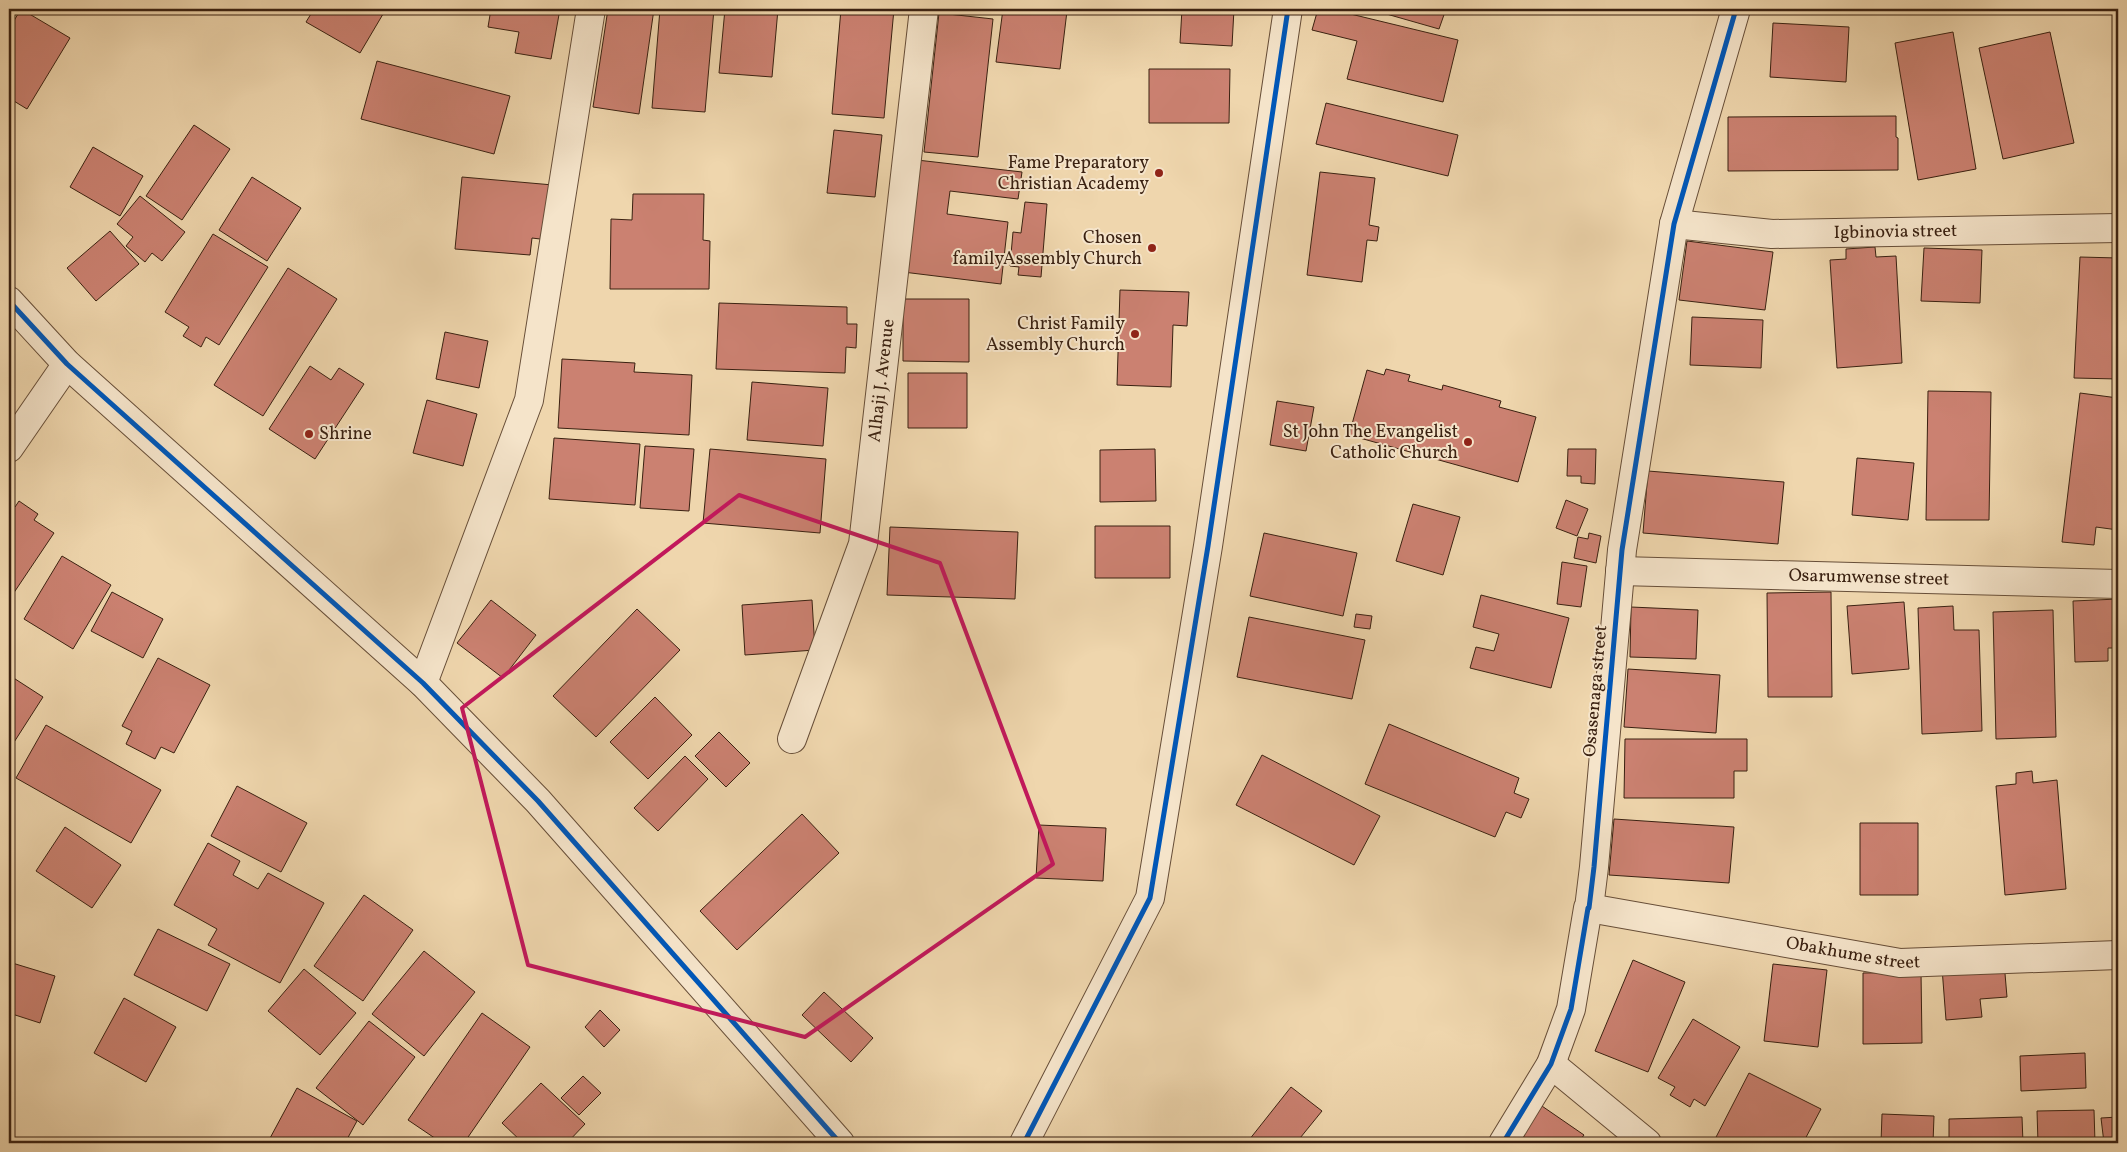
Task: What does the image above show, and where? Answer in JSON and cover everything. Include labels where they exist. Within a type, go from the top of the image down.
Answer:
[{"type":"street","points":[[422,682],[529,400],[590,9]]},
{"type":"street","name":"Alhaji J. Avenue","points":[[792,739],[863,544],[924,9]]},
{"type":"street","points":[[1024,1143],[1150,898],[1208,546],[1288,9]]},
{"type":"street","name":"Osasenaga street","points":[[1503,1143],[1551,1064],[1571,1009],[1589,908],[1620,572],[1674,224],[1736,9]]},
{"type":"street","name":"Igbinovia street","points":[[1674,224],[1772,234],[2118,228]]},
{"type":"street","points":[[9,301],[67,364],[422,682],[538,801],[840,1143]]},
{"type":"street","points":[[9,448],[67,364]]},
{"type":"street","name":"Osarumwense street","points":[[1620,572],[2118,584]]},
{"type":"street","name":"Obakhume street","points":[[1589,908],[1900,963],[2118,954]]},
{"type":"street","points":[[1551,1064],[1647,1143]]},
{"type":"highlighted area","points":[[739,495],[940,563],[1053,864],[805,1037],[528,965],[462,708]]},
{"type":"building","points":[[9,9],[16,10],[9,23]]},
{"type":"building","points":[[21,9],[70,38],[27,109],[9,98],[9,29]]},
{"type":"building","points":[[314,9],[386,9],[360,53],[306,22]]},
{"type":"building","points":[[491,9],[560,9],[551,59],[515,53],[519,32],[488,27]]},
{"type":"building","points":[[608,9],[654,9],[639,114],[593,107]]},
{"type":"building","points":[[660,9],[714,9],[705,112],[652,108]]},
{"type":"building","points":[[725,9],[778,9],[772,77],[719,73]]},
{"type":"building","points":[[841,9],[894,9],[884,118],[832,114]]},
{"type":"building","points":[[1003,9],[1067,11],[1060,69],[996,62]]},
{"type":"building","points":[[1182,9],[1234,9],[1232,46],[1180,43]]},
{"type":"building","points":[[1318,9],[1330,9],[1458,40],[1443,102],[1347,79],[1357,41],[1312,30]]},
{"type":"building","points":[[1369,9],[1446,9],[1439,29]]},
{"type":"building","points":[[939,13],[993,19],[978,157],[924,152]]},
{"type":"building","points":[[1773,23],[1849,27],[1846,82],[1770,77]]},
{"type":"building","points":[[1953,32],[1976,169],[1918,180],[1895,43]]},
{"type":"building","points":[[2050,32],[2074,143],[2003,159],[1979,48]]},
{"type":"building","points":[[377,61],[510,96],[494,154],[361,119]]},
{"type":"building","points":[[1149,69],[1230,69],[1229,123],[1149,123]]},
{"type":"building","points":[[1326,103],[1458,135],[1448,176],[1316,144]]},
{"type":"building","points":[[1896,116],[1898,170],[1728,171],[1728,117]]},
{"type":"building","points":[[194,125],[230,149],[182,220],[146,196]]},
{"type":"building","points":[[834,130],[882,135],[875,197],[827,193]]},
{"type":"building","points":[[93,147],[143,176],[120,216],[70,187]]},
{"type":"building","points":[[917,160],[1022,172],[1018,199],[950,191],[947,214],[1008,222],[1001,284],[903,272]]},
{"type":"building","points":[[1320,172],[1375,178],[1369,225],[1379,227],[1377,241],[1367,240],[1362,282],[1307,275]]},
{"type":"building","points":[[252,177],[301,208],[267,261],[219,230]]},
{"type":"building","points":[[462,177],[553,185],[548,240],[532,238],[530,255],[455,249]]},
{"type":"building","points":[[633,194],[704,194],[703,240],[710,241],[709,289],[610,289],[611,219],[632,220]]},
{"type":"building","points":[[140,196],[185,232],[162,261],[152,253],[145,262],[126,246],[133,237],[117,224]]},
{"type":"building","points":[[1025,202],[1047,204],[1041,277],[1018,275],[1019,267],[1010,266],[1013,232],[1021,233]]},
{"type":"building","points":[[110,231],[139,264],[96,301],[67,268]]},
{"type":"building","points":[[213,234],[268,267],[219,345],[206,337],[201,347],[183,336],[189,327],[165,312]]},
{"type":"building","points":[[1687,241],[1773,252],[1765,310],[1679,300]]},
{"type":"building","points":[[1875,247],[1876,257],[1896,256],[1902,363],[1837,368],[1830,260],[1846,259],[1846,249]]},
{"type":"building","points":[[1924,248],[1982,250],[1980,303],[1921,301]]},
{"type":"building","points":[[2080,257],[2118,258],[2118,379],[2074,378]]},
{"type":"building","points":[[288,268],[337,299],[263,416],[214,385]]},
{"type":"building","points":[[1120,290],[1189,292],[1187,326],[1173,325],[1171,387],[1117,385]]},
{"type":"building","points":[[903,299],[969,299],[969,362],[903,361]]},
{"type":"building","points":[[719,303],[847,307],[847,324],[857,324],[856,348],[846,347],[845,373],[716,369]]},
{"type":"building","points":[[1692,317],[1763,320],[1761,368],[1690,365]]},
{"type":"building","points":[[445,332],[488,341],[479,388],[436,379]]},
{"type":"building","points":[[562,359],[635,363],[634,372],[692,375],[689,435],[558,428]]},
{"type":"building","points":[[310,366],[331,380],[339,368],[364,384],[315,459],[269,429]]},
{"type":"building","points":[[1386,369],[1410,375],[1408,381],[1442,390],[1443,385],[1501,401],[1499,407],[1536,417],[1518,482],[1349,435],[1367,370],[1384,375]]},
{"type":"building","points":[[908,373],[967,373],[967,428],[908,428]]},
{"type":"building","points":[[752,382],[828,388],[823,446],[747,440]]},
{"type":"building","points":[[1928,391],[1991,392],[1989,520],[1926,520]]},
{"type":"building","points":[[2080,393],[2118,398],[2118,530],[2096,527],[2094,545],[2062,542]]},
{"type":"building","points":[[427,400],[477,414],[463,466],[413,453]]},
{"type":"building","points":[[1277,401],[1314,407],[1306,451],[1270,445]]},
{"type":"building","points":[[554,438],[640,444],[635,505],[549,499]]},
{"type":"building","points":[[645,446],[694,449],[689,511],[640,508]]},
{"type":"building","points":[[710,449],[826,459],[820,533],[703,523]]},
{"type":"building","points":[[1155,449],[1156,501],[1100,502],[1100,450]]},
{"type":"building","points":[[1568,449],[1596,449],[1595,484],[1581,483],[1581,476],[1567,476]]},
{"type":"building","points":[[1857,458],[1914,463],[1908,520],[1852,515]]},
{"type":"building","points":[[1648,471],[1784,482],[1778,544],[1643,533]]},
{"type":"building","points":[[1566,500],[1588,509],[1577,536],[1556,528]]},
{"type":"building","points":[[19,501],[38,514],[34,520],[54,533],[9,600],[9,503],[15,507]]},
{"type":"building","points":[[1413,504],[1460,517],[1443,575],[1396,561]]},
{"type":"building","points":[[1095,526],[1170,526],[1170,578],[1095,578]]},
{"type":"building","points":[[890,527],[1018,532],[1015,599],[887,595]]},
{"type":"building","points":[[1264,533],[1357,553],[1343,616],[1250,596]]},
{"type":"building","points":[[1589,533],[1601,536],[1596,563],[1574,558],[1578,537],[1588,539]]},
{"type":"building","points":[[62,556],[111,585],[73,649],[24,619]]},
{"type":"building","points":[[1562,562],[1587,566],[1581,607],[1557,604]]},
{"type":"building","points":[[112,592],[163,619],[143,658],[91,631]]},
{"type":"building","points":[[1831,592],[1832,697],[1768,697],[1767,593]]},
{"type":"building","points":[[1481,595],[1569,618],[1551,688],[1470,668],[1476,647],[1494,651],[1499,634],[1473,627]]},
{"type":"building","points":[[2118,599],[2118,648],[2108,648],[2108,661],[2075,662],[2073,601]]},
{"type":"building","points":[[491,600],[536,635],[503,678],[457,643]]},
{"type":"building","points":[[812,600],[815,650],[745,655],[742,605]]},
{"type":"building","points":[[1904,602],[1909,669],[1852,674],[1847,606]]},
{"type":"building","points":[[1953,606],[1954,630],[1979,630],[1982,731],[1922,734],[1918,608]]},
{"type":"building","points":[[1631,607],[1698,610],[1696,659],[1630,657]]},
{"type":"building","points":[[637,609],[680,650],[596,737],[553,696]]},
{"type":"building","points":[[2053,610],[2056,737],[1996,739],[1993,612]]},
{"type":"building","points":[[1356,614],[1372,616],[1370,629],[1354,627]]},
{"type":"building","points":[[1249,617],[1365,640],[1352,699],[1237,677]]},
{"type":"building","points":[[158,658],[210,685],[174,753],[161,747],[155,759],[126,744],[132,731],[122,726]]},
{"type":"building","points":[[1628,669],[1720,675],[1716,733],[1624,727]]},
{"type":"building","points":[[9,675],[43,697],[9,750]]},
{"type":"building","points":[[655,697],[692,735],[648,779],[610,742]]},
{"type":"building","points":[[1389,724],[1519,778],[1514,793],[1529,799],[1521,818],[1506,812],[1495,837],[1365,784]]},
{"type":"building","points":[[46,725],[161,790],[131,843],[16,778]]},
{"type":"building","points":[[719,732],[750,763],[726,787],[695,756]]},
{"type":"building","points":[[1625,739],[1747,739],[1747,771],[1734,771],[1734,798],[1624,798]]},
{"type":"building","points":[[1262,755],[1380,816],[1354,865],[1236,805]]},
{"type":"building","points":[[685,756],[708,779],[658,831],[634,808]]},
{"type":"building","points":[[2032,771],[2033,783],[2057,780],[2066,889],[2005,895],[1996,786],[2016,784],[2016,773]]},
{"type":"building","points":[[237,786],[307,823],[281,872],[211,836]]},
{"type":"building","points":[[802,814],[839,853],[737,950],[700,911]]},
{"type":"building","points":[[1614,819],[1734,827],[1729,883],[1609,875]]},
{"type":"building","points":[[1860,823],[1918,823],[1918,895],[1860,895]]},
{"type":"building","points":[[1039,825],[1106,828],[1103,881],[1036,878]]},
{"type":"building","points":[[65,827],[121,865],[92,908],[36,871]]},
{"type":"building","points":[[208,843],[240,861],[233,875],[258,889],[268,873],[324,903],[280,983],[208,945],[217,929],[174,905]]},
{"type":"building","points":[[364,895],[413,930],[363,1001],[314,966]]},
{"type":"building","points":[[158,929],[230,964],[207,1011],[134,975]]},
{"type":"building","points":[[424,951],[475,992],[424,1056],[372,1014]]},
{"type":"building","points":[[1633,960],[1685,982],[1648,1072],[1595,1051]]},
{"type":"building","points":[[9,962],[55,976],[40,1023],[9,1013]]},
{"type":"building","points":[[2004,962],[2007,997],[1980,999],[1982,1017],[1946,1020],[1942,968]]},
{"type":"building","points":[[1773,964],[1827,970],[1818,1047],[1764,1041]]},
{"type":"building","points":[[304,969],[356,1013],[320,1055],[268,1011]]},
{"type":"building","points":[[1921,972],[1922,1043],[1863,1044],[1863,973]]},
{"type":"building","points":[[824,992],[873,1038],[851,1062],[802,1015]]},
{"type":"building","points":[[124,998],[176,1027],[146,1082],[94,1053]]},
{"type":"building","points":[[600,1010],[620,1030],[604,1047],[585,1027]]},
{"type":"building","points":[[482,1013],[530,1047],[464,1143],[442,1143],[408,1120]]},
{"type":"building","points":[[1693,1019],[1740,1047],[1705,1106],[1694,1099],[1690,1107],[1670,1095],[1675,1087],[1658,1078]]},
{"type":"building","points":[[369,1021],[415,1057],[363,1125],[316,1088]]},
{"type":"building","points":[[2085,1053],[2086,1088],[2021,1091],[2020,1056]]},
{"type":"building","points":[[1749,1073],[1821,1109],[1803,1143],[1713,1143]]},
{"type":"building","points":[[583,1076],[601,1093],[579,1115],[561,1098]]},
{"type":"building","points":[[541,1083],[585,1124],[567,1143],[523,1143],[502,1123]]},
{"type":"building","points":[[1291,1087],[1322,1111],[1296,1143],[1253,1143],[1249,1140]]},
{"type":"building","points":[[297,1088],[357,1121],[345,1143],[275,1143],[269,1140]]},
{"type":"building","points":[[1539,1104],[1584,1135],[1578,1143],[1512,1143]]},
{"type":"building","points":[[2094,1110],[2095,1143],[2038,1143],[2037,1111]]},
{"type":"building","points":[[1882,1114],[1934,1116],[1933,1143],[1881,1143]]},
{"type":"building","points":[[2022,1117],[2023,1143],[1949,1143],[1949,1119]]},
{"type":"building","points":[[2118,1117],[2118,1143],[2104,1143],[2101,1118]]},
{"type":"cycle path","points":[[1024,1143],[1150,898],[1208,546],[1288,9]]},
{"type":"cycle path","points":[[1503,1143],[1551,1064],[1571,1009],[1589,908],[1594,867],[1622,550],[1674,224],[1736,9]]},
{"type":"cycle path","points":[[9,301],[67,364],[423,683],[538,801],[840,1143]]},
{"type":"place","name":"Fame Preparatory Christian Academy","points":[[1159,173]]},
{"type":"place","name":"Chosen familyAssembly Church","points":[[1152,248]]},
{"type":"place","name":"Christ Family Assembly Church","points":[[1135,334]]},
{"type":"place","name":"Shrine","points":[[309,434]]},
{"type":"place","name":"St John The Evangelist Catholic Church","points":[[1468,442]]}]
